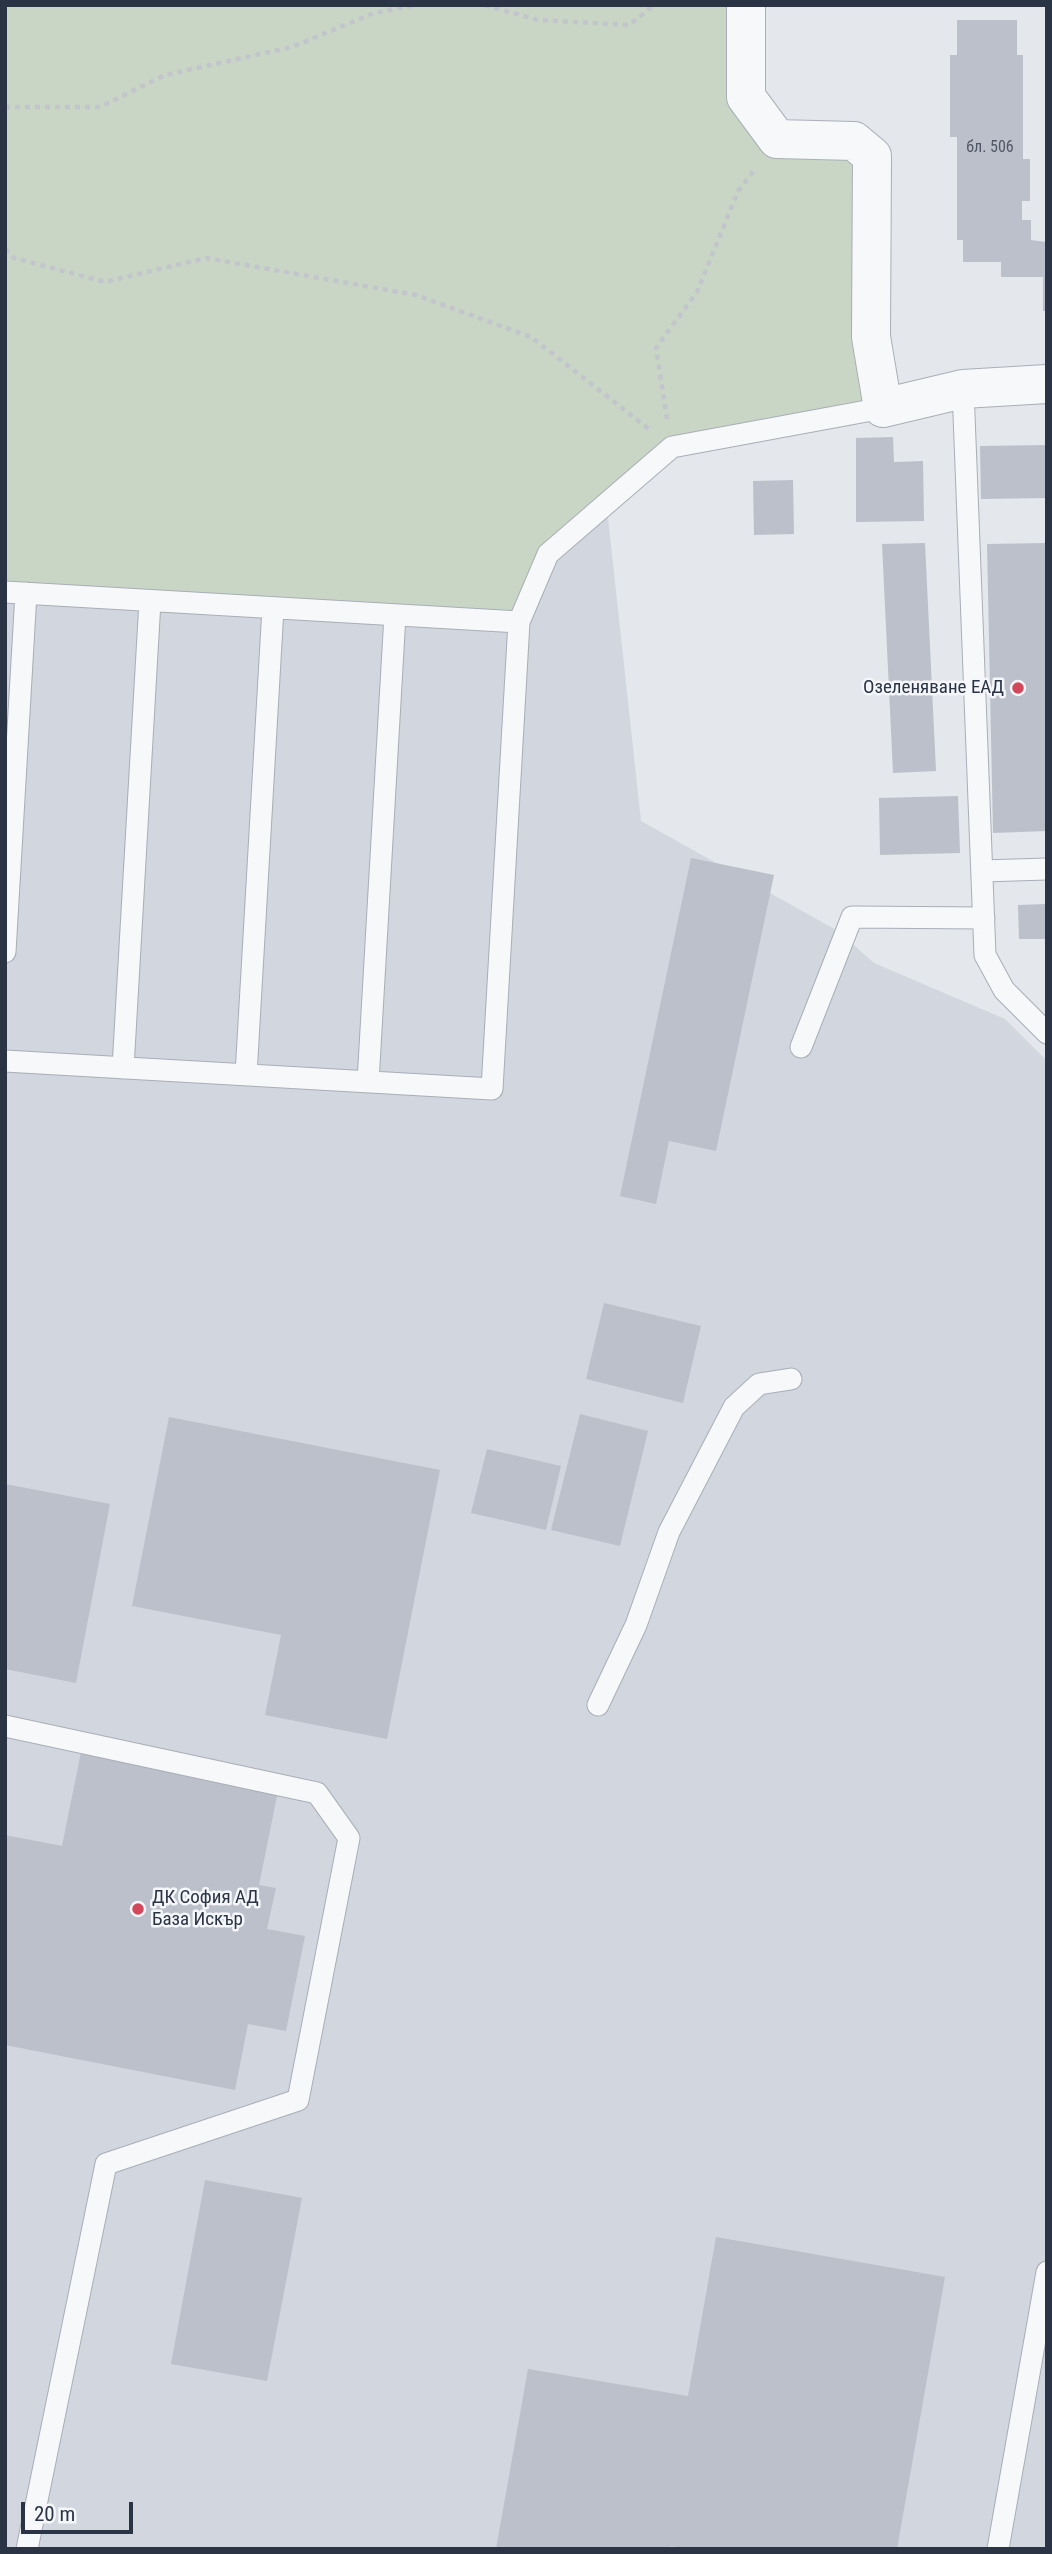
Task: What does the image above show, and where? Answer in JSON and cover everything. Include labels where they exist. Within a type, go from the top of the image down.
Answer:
[{"type":"street","points":[[746,5],[746,97],[777,139],[854,141],[872,156],[871,337],[883,408],[963,389],[1047,384]]},
{"type":"lane","points":[[963,389],[985,955],[1004,990],[1047,1033]]},
{"type":"lane","points":[[5,1061],[492,1089],[519,621],[548,554],[672,447],[883,408]]},
{"type":"lane","points":[[5,952],[16,593],[519,621]]},
{"type":"lane","points":[[123,1068],[150,601]]},
{"type":"lane","points":[[246,1075],[273,608]]},
{"type":"lane","points":[[368,1082],[395,615]]},
{"type":"lane","points":[[982,871],[1047,869]]},
{"type":"lane","points":[[801,1046],[852,917],[984,918]]},
{"type":"lane","points":[[598,1705],[636,1625],[670,1532],[734,1407],[759,1384],[791,1379]]},
{"type":"lane","points":[[5,1726],[317,1793],[349,1838],[298,2100],[106,2164],[27,2549]]},
{"type":"lane","points":[[998,2549],[1047,2272]]},
{"type":"path","points":[[5,107],[100,107],[165,75],[292,47],[374,13],[417,5]]},
{"type":"path","points":[[485,5],[538,20],[629,25],[654,5]]},
{"type":"path","points":[[672,447],[656,348],[697,292],[738,191],[777,139]]},
{"type":"path","points":[[5,249],[14,258],[105,282],[206,258],[416,295],[531,337],[672,447]]},
{"type":"shaded area","points":[[599,435],[641,821],[838,931],[874,963],[1005,1019],[1047,1061],[1047,2549],[5,2549],[5,469]]},
{"type":"green space","points":[[5,5],[746,5],[746,97],[777,139],[854,141],[883,408],[672,447],[548,554],[519,622],[5,592]]},
{"type":"building","points":[[957,20],[1017,20],[1017,55],[1023,55],[1023,159],[1030,159],[1030,201],[1022,201],[1022,220],[1031,220],[1031,240],[1047,242],[1047,311],[1043,311],[1043,277],[1001,277],[1001,262],[963,262],[963,240],[957,240],[957,137],[950,137],[950,55],[957,55]]},
{"type":"building","points":[[893,437],[894,462],[923,461],[924,521],[856,522],[856,438]]},
{"type":"building","points":[[1047,445],[1047,498],[981,499],[980,446]]},
{"type":"building","points":[[793,480],[794,534],[754,535],[753,481]]},
{"type":"building","points":[[925,543],[936,771],[893,773],[882,544]]},
{"type":"building","name":"Озеленяване ЕАД","points":[[1047,543],[1047,831],[993,833],[987,544]]},
{"type":"building","points":[[958,796],[960,853],[880,855],[879,798]]},
{"type":"building","points":[[691,858],[774,875],[716,1151],[669,1141],[656,1204],[620,1196]]},
{"type":"building","points":[[1047,904],[1047,939],[1019,939],[1018,905]]},
{"type":"building","points":[[604,1303],[701,1326],[683,1403],[586,1379]]},
{"type":"building","points":[[580,1414],[648,1431],[620,1546],[551,1530]]},
{"type":"building","points":[[169,1417],[440,1470],[387,1739],[265,1715],[281,1635],[132,1606]]},
{"type":"building","points":[[487,1449],[561,1466],[546,1530],[471,1513]]},
{"type":"building","points":[[5,1484],[110,1504],[76,1683],[5,1669]]},
{"type":"building","name":"ДК София АД База Искър","points":[[81,1752],[278,1791],[259,1885],[276,1888],[267,1929],[305,1936],[286,2031],[248,2024],[235,2090],[5,2045],[5,1835],[62,1846]]},
{"type":"building","points":[[205,2180],[302,2198],[267,2381],[171,2364]]},
{"type":"building","points":[[716,2237],[945,2277],[897,2549],[687,2549],[671,2546],[671,2549],[496,2549],[528,2369],[688,2396]]},
{"type":"place","name":"Озеленяване ЕАД","points":[[1018,688]]},
{"type":"place","name":"ДК София АД База Искър","points":[[138,1909]]}]
